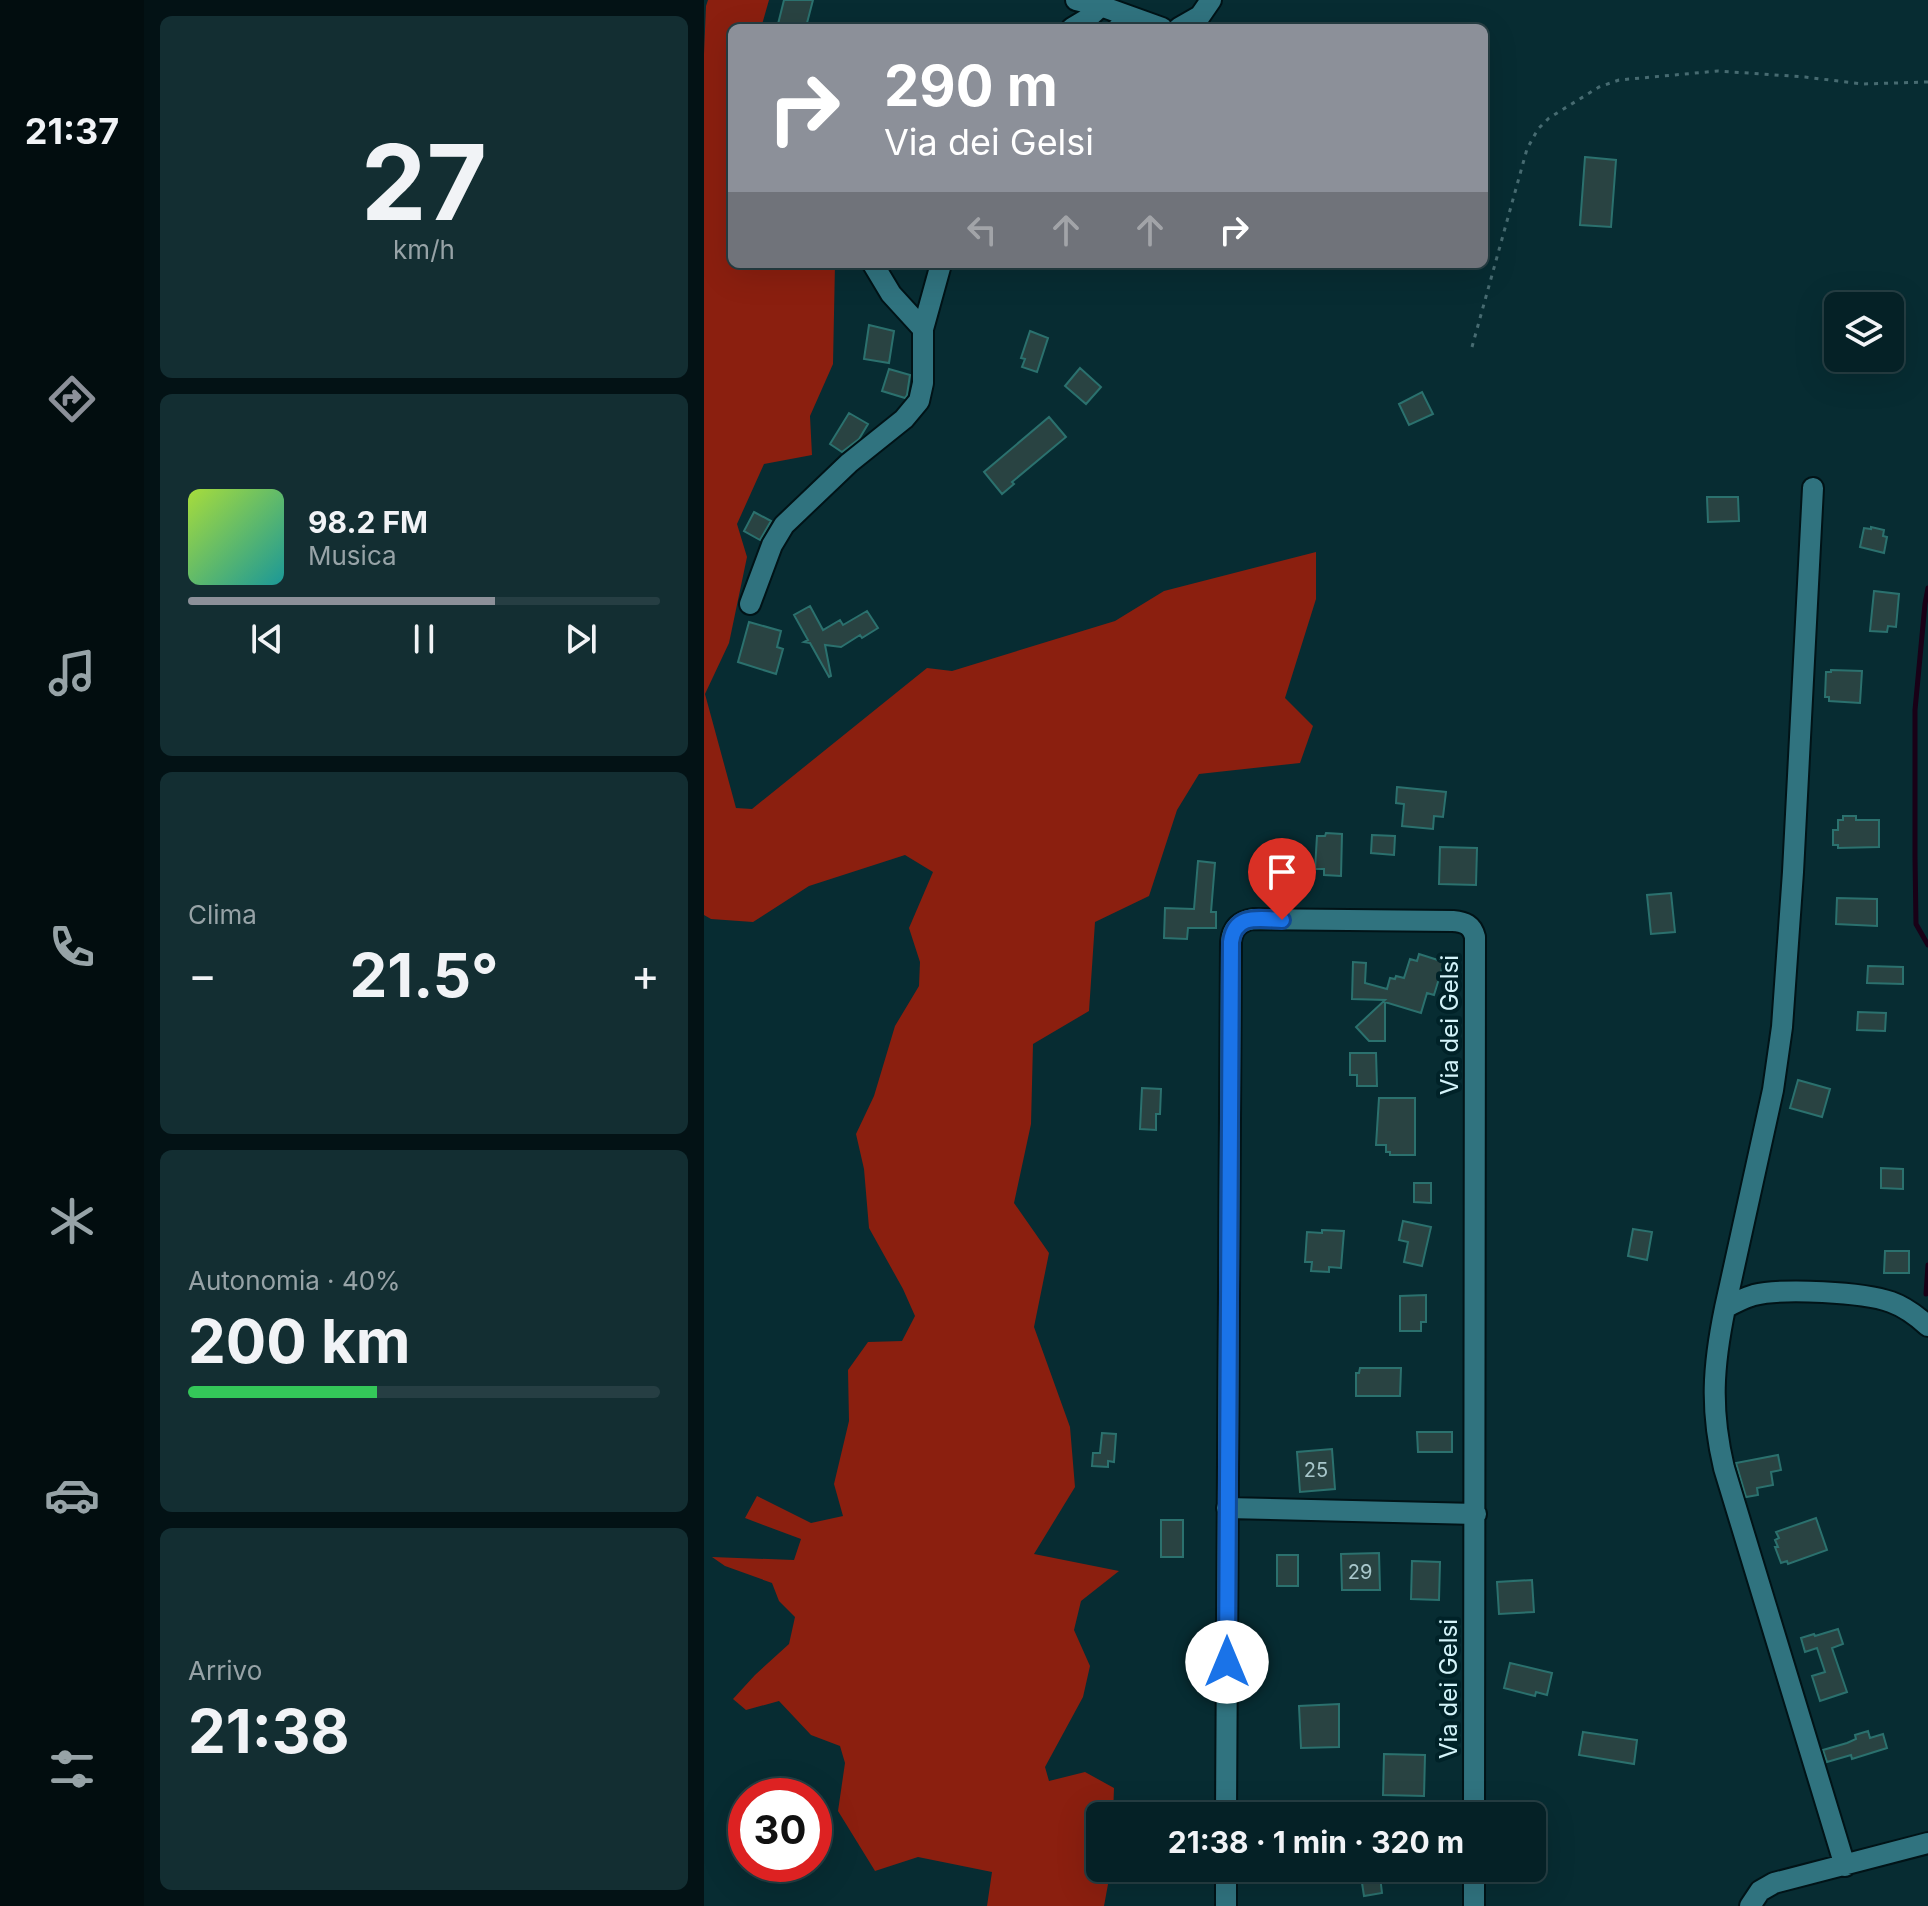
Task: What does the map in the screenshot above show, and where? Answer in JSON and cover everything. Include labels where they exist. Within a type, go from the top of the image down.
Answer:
[{"type":"street","points":[[1076,0],[1151,24]]},
{"type":"street","points":[[1186,24],[1200,16],[1211,0]]},
{"type":"street","points":[[1079,24],[1101,6]]},
{"type":"street","points":[[875,268],[891,294],[923,329]]},
{"type":"street","points":[[750,604],[772,545],[784,525],[831,479],[916,406],[923,383],[923,329],[940,268]]},
{"type":"street","points":[[1813,488],[1782,1027],[1770,1105],[1718,1342],[1714,1378],[1715,1410],[1728,1483],[1845,1866]]},
{"type":"street","name":"Via dei Gelsi","points":[[1226,1802],[1231,942],[1233,930],[1241,922],[1253,919],[1453,921],[1470,926],[1473,931],[1476,943],[1474,1802]]},
{"type":"street","points":[[1725,1308],[1764,1293],[1855,1295],[1893,1303],[1910,1311],[1928,1326]]},
{"type":"street","points":[[1227,1508],[1476,1514]]},
{"type":"street","points":[[1750,1906],[1760,1891],[1770,1884],[1928,1843]]},
{"type":"street","points":[[1226,1882],[1226,1906]]},
{"type":"street","points":[[1474,1882],[1474,1906]]},
{"type":"path","points":[[1472,347],[1527,149],[1538,129],[1568,104],[1619,80],[1718,71],[1862,84],[1928,82]]},
{"type":"shaded area","points":[[708,0],[769,0],[762,24],[728,24],[728,268],[835,268],[833,364],[810,416],[812,455],[764,464],[737,524],[747,557],[729,643],[705,694],[736,808],[752,809],[927,668],[952,671],[1115,621],[1164,591],[1316,552],[1316,599],[1285,698],[1313,726],[1300,763],[1199,774],[1177,810],[1149,896],[1095,922],[1089,1011],[1033,1044],[1031,1124],[1014,1203],[1049,1253],[1034,1327],[1070,1427],[1075,1487],[1034,1554],[1119,1571],[1081,1601],[1074,1630],[1090,1666],[1083,1697],[1045,1767],[1049,1781],[1085,1772],[1114,1788],[1114,1802],[1086,1802],[1086,1882],[1108,1882],[1104,1906],[987,1906],[992,1872],[918,1857],[875,1871],[838,1811],[845,1763],[840,1746],[811,1735],[779,1701],[746,1710],[733,1699],[789,1644],[795,1617],[779,1601],[772,1583],[725,1566],[712,1557],[794,1560],[801,1539],[745,1518],[757,1496],[811,1523],[843,1516],[834,1484],[849,1421],[848,1370],[868,1342],[902,1341],[915,1316],[869,1228],[864,1169],[856,1134],[874,1096],[895,1026],[919,986],[920,962],[909,928],[933,872],[905,855],[809,886],[753,922],[711,919],[704,915],[704,54]]},
{"type":"building","points":[[784,0],[813,0],[806,24],[778,24]]},
{"type":"building","points":[[1585,157],[1616,160],[1611,227],[1580,225]]},
{"type":"building","points":[[869,325],[894,331],[889,363],[864,359]]},
{"type":"building","points":[[1030,331],[1048,338],[1037,372],[1022,367],[1025,359],[1021,358]]},
{"type":"building","points":[[1080,368],[1101,387],[1086,404],[1065,386]]},
{"type":"building","points":[[889,369],[910,375],[905,398],[882,391]]},
{"type":"building","points":[[1422,392],[1433,414],[1409,425],[1399,404]]},
{"type":"building","points":[[849,413],[868,424],[859,439],[842,452],[830,444]]},
{"type":"building","points":[[1049,417],[1066,437],[1002,494],[984,472]]},
{"type":"building","points":[[1707,497],[1738,497],[1739,521],[1708,522]]},
{"type":"building","points":[[754,512],[771,521],[760,540],[744,531]]},
{"type":"building","points":[[1864,528],[1884,530],[1883,536],[1887,537],[1884,553],[1860,547]]},
{"type":"building","points":[[1874,591],[1899,594],[1896,627],[1888,626],[1887,632],[1870,631]]},
{"type":"building","points":[[810,606],[823,630],[840,620],[843,625],[867,611],[878,628],[841,647],[825,645],[829,677],[810,643],[804,642],[808,640],[794,615]]},
{"type":"building","points":[[749,622],[781,631],[777,647],[783,649],[776,674],[738,662]]},
{"type":"building","points":[[1862,671],[1860,703],[1829,701],[1829,697],[1825,697],[1826,672]]},
{"type":"building","points":[[1397,787],[1446,792],[1443,817],[1434,816],[1433,829],[1402,826],[1404,804],[1396,803]]},
{"type":"building","points":[[1843,816],[1856,816],[1856,820],[1879,820],[1879,847],[1838,848],[1838,845],[1833,845],[1833,830],[1838,830],[1838,820],[1843,820]]},
{"type":"building","points":[[1326,833],[1342,834],[1341,876],[1324,875],[1324,869],[1315,869],[1317,836],[1325,836]]},
{"type":"building","points":[[1372,835],[1395,836],[1394,855],[1371,853]]},
{"type":"building","points":[[1440,847],[1477,848],[1476,885],[1439,884]]},
{"type":"building","points":[[1198,861],[1215,863],[1211,912],[1216,912],[1216,928],[1188,928],[1187,939],[1164,938],[1165,908],[1194,909]]},
{"type":"building","points":[[1671,893],[1675,932],[1651,934],[1647,895]]},
{"type":"building","points":[[1837,898],[1877,899],[1877,926],[1836,924]]},
{"type":"building","points":[[1419,954],[1444,962],[1434,995],[1427,993],[1421,1013],[1385,1002],[1385,1041],[1369,1041],[1356,1027],[1385,1000],[1352,999],[1353,962],[1366,963],[1365,983],[1387,989],[1390,978],[1404,978],[1410,959],[1417,961]]},
{"type":"building","points":[[1868,966],[1903,967],[1903,984],[1867,983]]},
{"type":"building","points":[[1858,1012],[1886,1013],[1885,1031],[1857,1030]]},
{"type":"building","points":[[1350,1053],[1376,1053],[1377,1086],[1357,1086],[1357,1075],[1350,1075]]},
{"type":"building","points":[[1798,1080],[1830,1089],[1822,1117],[1790,1108]]},
{"type":"building","points":[[1142,1088],[1161,1089],[1156,1130],[1140,1129]]},
{"type":"building","points":[[1379,1098],[1415,1098],[1415,1155],[1390,1155],[1386,1152],[1386,1145],[1376,1145]]},
{"type":"building","points":[[1881,1168],[1903,1169],[1903,1189],[1881,1188]]},
{"type":"building","points":[[1414,1183],[1431,1183],[1431,1203],[1414,1202]]},
{"type":"building","points":[[1403,1221],[1431,1227],[1422,1266],[1404,1262],[1408,1242],[1399,1240]]},
{"type":"building","points":[[1633,1229],[1652,1232],[1647,1260],[1628,1256]]},
{"type":"building","points":[[1322,1230],[1344,1231],[1341,1268],[1329,1267],[1329,1272],[1311,1271],[1312,1262],[1305,1262],[1307,1232],[1322,1233]]},
{"type":"building","points":[[1885,1251],[1909,1251],[1909,1273],[1884,1273]]},
{"type":"building","points":[[1426,1295],[1426,1322],[1421,1322],[1421,1331],[1400,1331],[1400,1296]]},
{"type":"building","points":[[1360,1368],[1401,1368],[1400,1396],[1356,1396],[1356,1373]]},
{"type":"building","points":[[1417,1432],[1452,1432],[1452,1452],[1418,1452]]},
{"type":"building","points":[[1102,1433],[1116,1434],[1114,1462],[1108,1461],[1108,1467],[1092,1466],[1093,1453],[1100,1453]]},
{"type":"building","points":[[1332,1449],[1335,1489],[1300,1492],[1297,1452]]},
{"type":"building","points":[[1778,1455],[1781,1470],[1771,1472],[1773,1485],[1757,1488],[1758,1495],[1746,1497],[1736,1463]]},
{"type":"building","points":[[1816,1518],[1827,1550],[1788,1564],[1787,1561],[1781,1563],[1775,1547],[1778,1547],[1775,1540],[1779,1538],[1776,1532]]},
{"type":"building","points":[[1161,1520],[1183,1520],[1183,1557],[1161,1557]]},
{"type":"building","points":[[1379,1553],[1380,1590],[1342,1590],[1341,1554]]},
{"type":"building","points":[[1277,1555],[1298,1555],[1298,1586],[1277,1586]]},
{"type":"building","points":[[1412,1561],[1440,1562],[1439,1600],[1411,1599]]},
{"type":"building","points":[[1532,1580],[1534,1612],[1499,1614],[1497,1582]]},
{"type":"building","points":[[1838,1629],[1843,1644],[1832,1648],[1847,1692],[1820,1701],[1812,1676],[1825,1672],[1817,1648],[1805,1652],[1801,1638]]},
{"type":"building","points":[[1510,1663],[1552,1673],[1547,1695],[1536,1692],[1535,1696],[1504,1688]]},
{"type":"building","points":[[1339,1704],[1339,1747],[1301,1748],[1299,1706]]},
{"type":"building","points":[[1868,1731],[1870,1738],[1883,1734],[1887,1748],[1852,1759],[1851,1755],[1827,1762],[1823,1750],[1847,1743],[1856,1739],[1855,1735]]},
{"type":"building","points":[[1583,1732],[1637,1740],[1634,1764],[1579,1755]]},
{"type":"building","points":[[1384,1754],[1425,1755],[1424,1796],[1383,1795]]},
{"type":"building","points":[[1362,1882],[1381,1882],[1382,1893],[1364,1896]]},
{"type":"waterway","points":[[1928,588],[1915,710],[1916,924],[1928,945]]},
{"type":"waterway","points":[[1926,1294],[1928,1265]]},
{"type":"route","points":[[1227,1662],[1231,936],[1236,926],[1247,920],[1282,920]]}]
